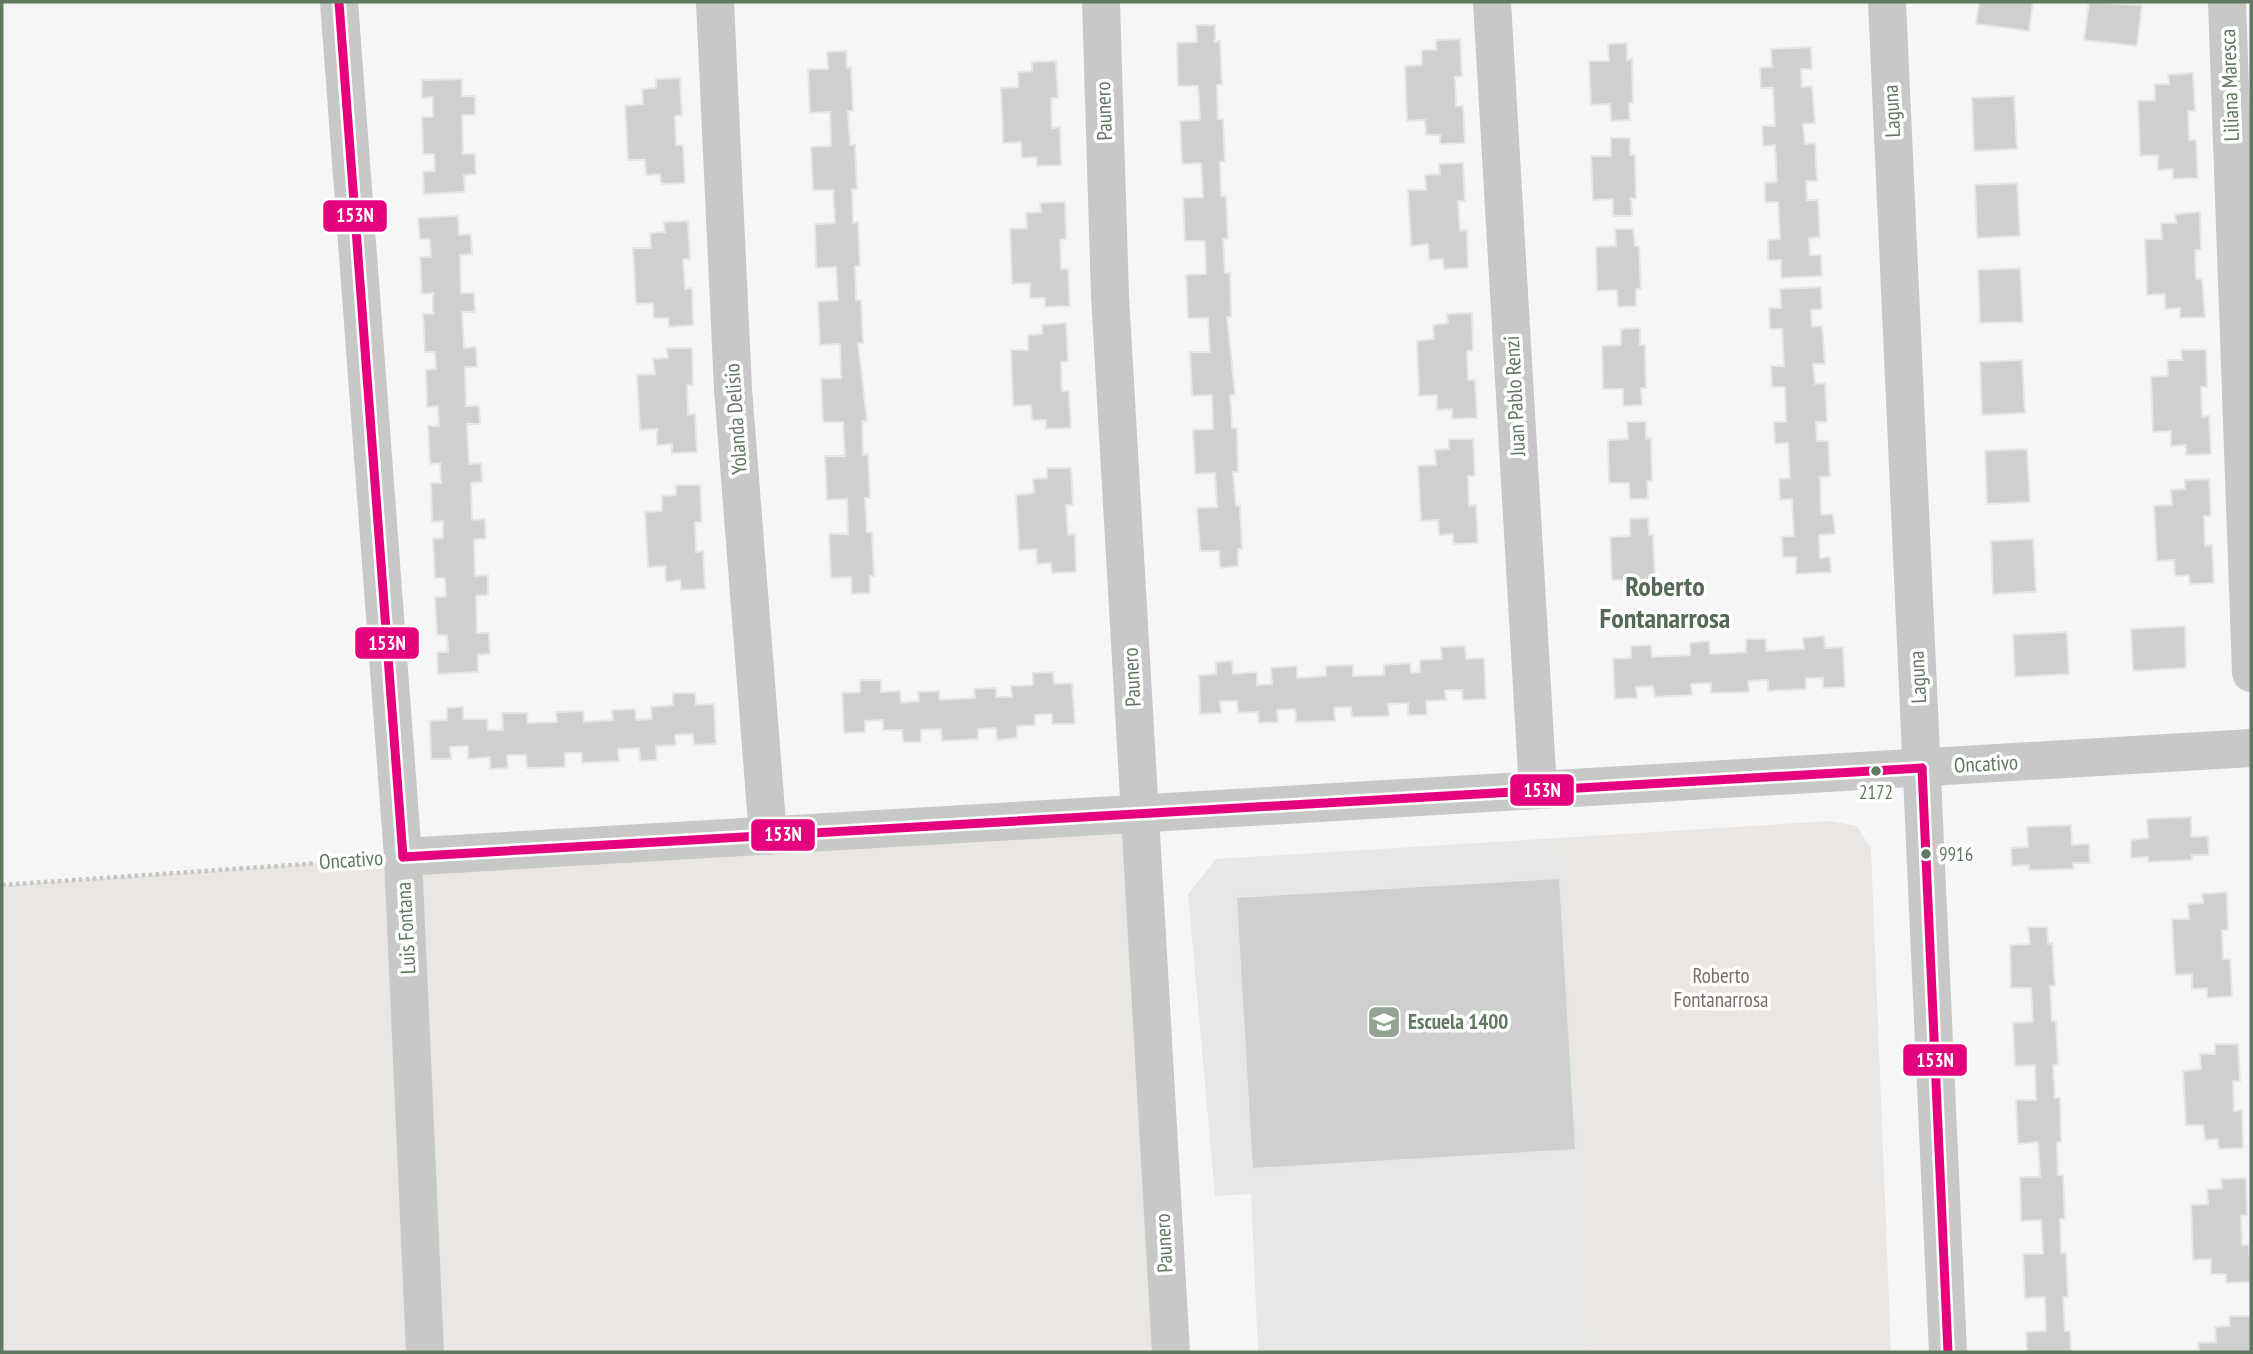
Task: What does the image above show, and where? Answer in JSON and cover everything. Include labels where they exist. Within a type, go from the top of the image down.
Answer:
[{"type":"street","name":"Luis Fontana","points":[[339,2],[403,857],[425,1352]]},
{"type":"street","name":"Yolanda Delisio","points":[[715,2],[733,389],[768,836]]},
{"type":"street","name":"Paunero","points":[[1101,2],[1110,296],[1171,1352]]},
{"type":"street","name":"Juan Pablo Renzi","points":[[1492,2],[1538,790]]},
{"type":"street","name":"Laguna","points":[[1887,2],[1948,1352]]},
{"type":"street","name":"Liliana Maresca","points":[[2227,2],[2251,673]]},
{"type":"street","name":"Oncativo","points":[[403,857],[2251,748]]},
{"type":"path","name":"Oncativo","points":[[2,885],[403,857]]},
{"type":"shaded area","name":"Escuela 1400","points":[[1558,838],[1589,1352],[1258,1352],[1251,1194],[1215,1196],[1188,894],[1216,859]]},
{"type":"green space","points":[[1139,814],[1171,1352],[2,1352],[2,885],[403,857]]},
{"type":"green space","name":"Roberto Fontanarrosa","points":[[1830,821],[1857,826],[1871,849],[1891,1352],[1589,1352],[1558,838]]},
{"type":"building","points":[[1979,2],[2033,2],[2029,31],[1976,24]]},
{"type":"building","points":[[2089,2],[2142,5],[2137,46],[2084,40]]},
{"type":"building","points":[[1196,25],[1215,25],[1215,42],[1220,41],[1222,84],[1217,85],[1218,119],[1223,119],[1225,162],[1220,162],[1221,196],[1226,196],[1228,239],[1223,239],[1225,273],[1230,273],[1231,317],[1227,317],[1235,395],[1230,395],[1232,428],[1237,428],[1238,472],[1233,472],[1236,506],[1240,506],[1242,549],[1238,549],[1238,566],[1220,568],[1219,551],[1200,551],[1197,508],[1217,507],[1215,473],[1195,474],[1193,430],[1213,429],[1212,395],[1192,396],[1190,352],[1210,352],[1208,318],[1188,318],[1186,275],[1206,274],[1205,241],[1185,241],[1183,198],[1203,197],[1201,163],[1182,164],[1180,121],[1200,120],[1198,86],[1178,86],[1177,43],[1197,42]]},
{"type":"building","points":[[1460,39],[1462,76],[1455,77],[1456,106],[1463,106],[1465,143],[1440,144],[1440,135],[1426,135],[1425,120],[1407,121],[1405,66],[1422,65],[1422,50],[1436,50],[1436,40]]},
{"type":"building","points":[[1627,43],[1627,60],[1632,59],[1633,103],[1629,104],[1630,120],[1611,121],[1610,104],[1591,105],[1589,61],[1609,61],[1608,44]]},
{"type":"building","points":[[1811,47],[1812,69],[1801,69],[1802,87],[1812,86],[1815,123],[1803,124],[1805,144],[1815,143],[1817,181],[1806,181],[1807,200],[1818,200],[1820,237],[1809,238],[1810,255],[1821,255],[1822,276],[1781,278],[1781,260],[1768,260],[1768,240],[1780,239],[1778,202],[1765,202],[1765,183],[1777,182],[1775,145],[1763,146],[1762,126],[1775,126],[1773,88],[1761,88],[1760,68],[1772,67],[1771,49]]},
{"type":"building","points":[[846,51],[847,68],[851,67],[853,111],[848,111],[850,145],[855,145],[857,189],[852,189],[853,223],[858,222],[860,266],[855,266],[856,300],[861,300],[863,343],[858,343],[867,421],[862,421],[863,455],[868,454],[870,498],[865,498],[867,532],[872,532],[874,576],[870,576],[870,593],[852,594],[851,577],[831,578],[829,534],[848,534],[847,499],[827,500],[825,456],[845,456],[843,422],[823,422],[821,379],[841,378],[840,344],[820,345],[818,302],[838,300],[836,267],[816,268],[815,224],[835,223],[833,190],[813,190],[811,147],[831,146],[830,112],[810,113],[808,69],[828,69],[827,52]]},
{"type":"building","points":[[1056,61],[1058,98],[1051,98],[1052,128],[1060,127],[1061,165],[1037,166],[1036,157],[1022,158],[1021,142],[1003,143],[1001,88],[1018,87],[1018,72],[1032,71],[1032,62]]},
{"type":"building","points":[[2193,73],[2195,111],[2188,111],[2189,140],[2196,140],[2198,178],[2173,179],[2173,169],[2158,170],[2158,155],[2140,156],[2138,101],[2155,100],[2155,84],[2169,84],[2168,75]]},
{"type":"building","points":[[680,78],[682,115],[675,116],[676,145],[683,145],[685,183],[661,184],[660,174],[646,175],[645,160],[628,160],[625,106],[643,104],[642,89],[656,88],[656,79]]},
{"type":"building","points":[[462,79],[462,96],[475,96],[475,115],[462,115],[463,154],[475,154],[476,174],[464,175],[465,192],[424,194],[423,172],[435,171],[434,154],[423,154],[422,117],[433,117],[433,97],[422,98],[422,80]]},
{"type":"building","points":[[2014,96],[2017,149],[1974,151],[1972,98]]},
{"type":"building","points":[[1611,138],[1630,138],[1630,155],[1635,155],[1636,198],[1631,198],[1632,216],[1613,216],[1613,199],[1593,200],[1591,156],[1611,156]]},
{"type":"building","points":[[1463,163],[1465,201],[1458,201],[1460,231],[1467,230],[1468,268],[1444,269],[1443,259],[1429,260],[1428,244],[1411,246],[1408,190],[1426,190],[1425,175],[1440,174],[1439,164]]},
{"type":"building","points":[[2017,183],[2020,236],[1977,238],[1975,185]]},
{"type":"building","points":[[1065,202],[1066,239],[1060,240],[1061,269],[1068,269],[1070,306],[1045,307],[1045,298],[1030,298],[1030,283],[1012,284],[1010,229],[1027,228],[1026,213],[1041,212],[1040,203]]},
{"type":"building","points":[[2200,212],[2201,250],[2195,250],[2196,279],[2202,279],[2205,317],[2180,318],[2180,308],[2165,309],[2165,294],[2147,295],[2145,239],[2162,239],[2161,223],[2176,223],[2175,214]]},
{"type":"building","points":[[458,216],[459,235],[471,234],[472,254],[460,255],[461,293],[474,293],[475,312],[462,312],[464,348],[476,347],[477,367],[465,367],[466,406],[479,406],[480,424],[467,424],[469,464],[481,463],[482,482],[471,483],[472,520],[485,519],[486,539],[474,539],[475,576],[488,575],[488,595],[476,596],[477,633],[489,633],[490,654],[478,655],[478,672],[438,674],[437,652],[448,652],[447,635],[437,635],[435,597],[446,597],[445,578],[435,578],[433,539],[443,538],[443,521],[432,522],[431,483],[441,483],[440,463],[430,464],[428,426],[439,426],[438,406],[427,407],[426,370],[436,369],[435,352],[425,352],[423,314],[433,314],[433,293],[422,294],[420,257],[431,257],[430,239],[420,239],[418,218]]},
{"type":"building","points":[[688,221],[690,259],[683,259],[685,289],[692,288],[693,325],[669,327],[668,318],[654,318],[653,303],[636,304],[633,248],[651,248],[650,233],[665,232],[664,222]]},
{"type":"building","points":[[1615,229],[1633,229],[1635,246],[1639,246],[1641,289],[1636,289],[1636,306],[1618,307],[1617,290],[1597,291],[1596,247],[1616,246]]},
{"type":"building","points":[[2020,268],[2023,322],[1980,323],[1978,270]]},
{"type":"building","points":[[1821,287],[1822,309],[1811,310],[1812,327],[1822,326],[1825,364],[1813,364],[1815,384],[1825,383],[1827,422],[1816,422],[1817,441],[1828,441],[1830,476],[1820,477],[1821,515],[1833,514],[1835,534],[1819,535],[1820,558],[1830,557],[1831,572],[1796,574],[1796,557],[1783,557],[1782,537],[1794,536],[1792,499],[1780,500],[1779,479],[1790,478],[1788,443],[1775,444],[1774,422],[1786,422],[1785,387],[1772,387],[1771,366],[1784,366],[1782,329],[1770,329],[1769,308],[1781,308],[1780,289]]},
{"type":"building","points":[[1472,313],[1473,350],[1467,351],[1468,380],[1475,380],[1477,418],[1452,419],[1452,409],[1437,410],[1437,395],[1419,396],[1417,341],[1434,339],[1433,325],[1448,323],[1447,314]]},
{"type":"building","points":[[1066,323],[1068,361],[1061,362],[1062,391],[1069,391],[1071,428],[1046,429],[1046,420],[1032,420],[1031,405],[1013,406],[1011,350],[1028,350],[1028,335],[1042,334],[1042,325]]},
{"type":"building","points":[[1640,328],[1640,345],[1645,345],[1646,388],[1641,388],[1642,405],[1623,406],[1623,389],[1603,389],[1602,346],[1621,345],[1621,329]]},
{"type":"building","points":[[667,348],[692,348],[693,385],[687,385],[688,415],[695,414],[697,452],[672,453],[672,444],[657,445],[657,429],[640,430],[637,375],[655,374],[653,359],[668,358]]},
{"type":"building","points":[[2181,350],[2206,350],[2207,387],[2201,387],[2202,417],[2209,416],[2211,454],[2186,455],[2186,445],[2171,446],[2171,431],[2153,432],[2151,377],[2168,376],[2167,360],[2182,360]]},
{"type":"building","points":[[2022,360],[2025,413],[1982,415],[1980,362]]},
{"type":"building","points":[[1627,422],[1646,422],[1646,439],[1651,438],[1652,481],[1647,481],[1648,499],[1630,499],[1629,483],[1609,483],[1608,440],[1628,439]]},
{"type":"building","points":[[1449,439],[1473,439],[1475,476],[1468,476],[1469,506],[1476,505],[1478,543],[1453,544],[1453,534],[1439,535],[1438,520],[1421,521],[1418,466],[1436,465],[1435,450],[1449,449]]},
{"type":"building","points":[[2027,449],[2030,502],[1987,504],[1985,451]]},
{"type":"building","points":[[1047,468],[1071,468],[1073,505],[1066,505],[1068,535],[1075,534],[1076,572],[1052,573],[1051,563],[1037,564],[1036,549],[1019,550],[1016,495],[1034,493],[1033,479],[1047,478]]},
{"type":"building","points":[[2209,479],[2211,516],[2204,516],[2205,546],[2212,545],[2214,583],[2190,584],[2189,575],[2175,576],[2174,560],[2157,561],[2154,506],[2172,505],[2171,490],[2185,489],[2185,480]]},
{"type":"building","points":[[676,485],[700,485],[702,522],[695,522],[696,552],[703,551],[705,589],[681,590],[680,580],[666,582],[665,566],[648,567],[645,512],[662,511],[662,496],[676,495]]},
{"type":"building","points":[[1648,518],[1649,535],[1653,535],[1655,578],[1650,579],[1651,596],[1632,596],[1632,580],[1612,580],[1610,537],[1630,536],[1630,519]]},
{"type":"building","points":[[2033,539],[2036,592],[1993,594],[1991,541]]},
{"type":"building","points":[[2185,626],[2186,668],[2133,671],[2131,629]]},
{"type":"building","points":[[2067,632],[2069,674],[2015,677],[2013,635]]},
{"type":"building","points":[[1824,636],[1825,648],[1843,647],[1845,687],[1823,688],[1823,678],[1806,678],[1806,689],[1768,691],[1768,680],[1748,681],[1749,692],[1711,693],[1711,683],[1691,684],[1692,695],[1655,697],[1653,686],[1636,687],[1637,698],[1615,699],[1613,659],[1631,658],[1631,646],[1651,645],[1652,657],[1690,655],[1690,643],[1709,641],[1710,654],[1746,652],[1746,639],[1766,639],[1766,651],[1804,649],[1803,638]]},
{"type":"building","points":[[1465,646],[1466,659],[1484,658],[1486,699],[1463,700],[1462,690],[1445,690],[1446,700],[1426,701],[1427,715],[1408,715],[1408,703],[1388,704],[1389,716],[1352,717],[1351,707],[1334,708],[1335,721],[1296,722],[1295,709],[1277,710],[1278,722],[1259,723],[1258,712],[1238,713],[1237,701],[1220,701],[1221,713],[1200,714],[1199,675],[1216,674],[1216,662],[1232,661],[1233,674],[1257,672],[1257,685],[1272,684],[1271,668],[1297,666],[1297,678],[1326,676],[1326,666],[1353,665],[1353,676],[1384,675],[1384,665],[1410,663],[1411,673],[1420,672],[1420,660],[1442,659],[1441,647]]},
{"type":"building","points":[[1053,672],[1054,684],[1072,683],[1075,724],[1052,724],[1052,714],[1035,715],[1035,725],[1017,726],[1017,738],[997,740],[996,728],[978,729],[978,739],[942,741],[941,729],[921,730],[921,742],[903,742],[902,730],[883,730],[883,720],[865,721],[865,732],[844,733],[842,693],[860,692],[860,680],[881,680],[881,692],[900,691],[901,703],[919,701],[918,692],[939,691],[940,700],[975,698],[974,689],[996,688],[996,697],[1012,697],[1011,686],[1033,685],[1033,673]]},
{"type":"building","points":[[673,693],[695,693],[696,705],[714,704],[716,744],[694,745],[693,734],[675,735],[676,745],[656,746],[657,760],[640,761],[639,748],[618,749],[619,761],[582,763],[582,753],[565,753],[565,767],[527,768],[526,755],[507,755],[508,768],[490,769],[490,757],[468,759],[468,746],[450,747],[451,759],[431,759],[430,721],[447,720],[447,708],[463,707],[463,719],[487,719],[488,730],[503,730],[502,713],[527,713],[528,723],[557,722],[556,712],[583,711],[584,722],[613,720],[612,710],[635,709],[636,720],[652,719],[651,707],[673,705]]},
{"type":"building","points":[[2191,817],[2191,837],[2208,836],[2209,855],[2192,855],[2192,860],[2148,862],[2148,857],[2131,858],[2131,840],[2148,838],[2147,819]]},
{"type":"building","points":[[2071,825],[2072,845],[2089,844],[2090,863],[2073,863],[2073,869],[2029,870],[2029,865],[2012,866],[2011,848],[2028,847],[2027,827]]},
{"type":"building","name":"Escuela 1400","points":[[1560,878],[1576,1150],[1252,1169],[1236,897]]},
{"type":"building","points":[[2227,892],[2228,930],[2222,930],[2223,959],[2230,959],[2232,996],[2207,998],[2207,988],[2192,989],[2192,974],[2175,975],[2172,919],[2189,919],[2188,904],[2203,903],[2202,894]]},
{"type":"building","points":[[2028,927],[2047,927],[2048,944],[2052,943],[2055,986],[2050,986],[2052,1021],[2056,1021],[2058,1064],[2053,1065],[2055,1098],[2060,1098],[2061,1142],[2057,1142],[2058,1175],[2063,1175],[2065,1219],[2060,1219],[2061,1253],[2066,1253],[2068,1297],[2063,1297],[2065,1331],[2070,1331],[2071,1352],[2027,1352],[2026,1332],[2046,1331],[2045,1297],[2025,1298],[2023,1254],[2043,1254],[2041,1220],[2021,1221],[2020,1177],[2040,1177],[2038,1142],[2018,1144],[2016,1100],[2036,1100],[2035,1065],[2015,1066],[2013,1023],[2033,1022],[2031,988],[2011,988],[2010,945],[2030,944]]},
{"type":"building","points":[[2215,1044],[2238,1044],[2240,1081],[2233,1081],[2234,1111],[2242,1110],[2243,1148],[2219,1149],[2218,1139],[2205,1140],[2203,1125],[2186,1125],[2183,1071],[2201,1069],[2200,1054],[2215,1054]]},
{"type":"building","points":[[2246,1178],[2247,1215],[2241,1216],[2242,1245],[2249,1245],[2251,1282],[2226,1283],[2226,1274],[2211,1274],[2211,1259],[2193,1260],[2191,1205],[2208,1204],[2207,1189],[2222,1189],[2221,1179]]},
{"type":"building","points":[[2229,1316],[2251,1316],[2251,1352],[2199,1352],[2198,1343],[2216,1342],[2215,1327],[2230,1326]]},
{"type":"transit line","name":"153N","points":[[339,2],[403,857]]},
{"type":"transit line","name":"153N","points":[[1922,768],[1948,1352]]},
{"type":"transit line","name":"153N","points":[[403,857],[1922,768]]},
{"type":"place","name":"2172","points":[[1876,771]]},
{"type":"place","name":"9916","points":[[1926,854]]},
{"type":"place","name":"Escuela 1400","points":[[1384,1022]]},
{"type":"district","name":"Roberto Fontanarrosa","points":[[1665,602]]}]
